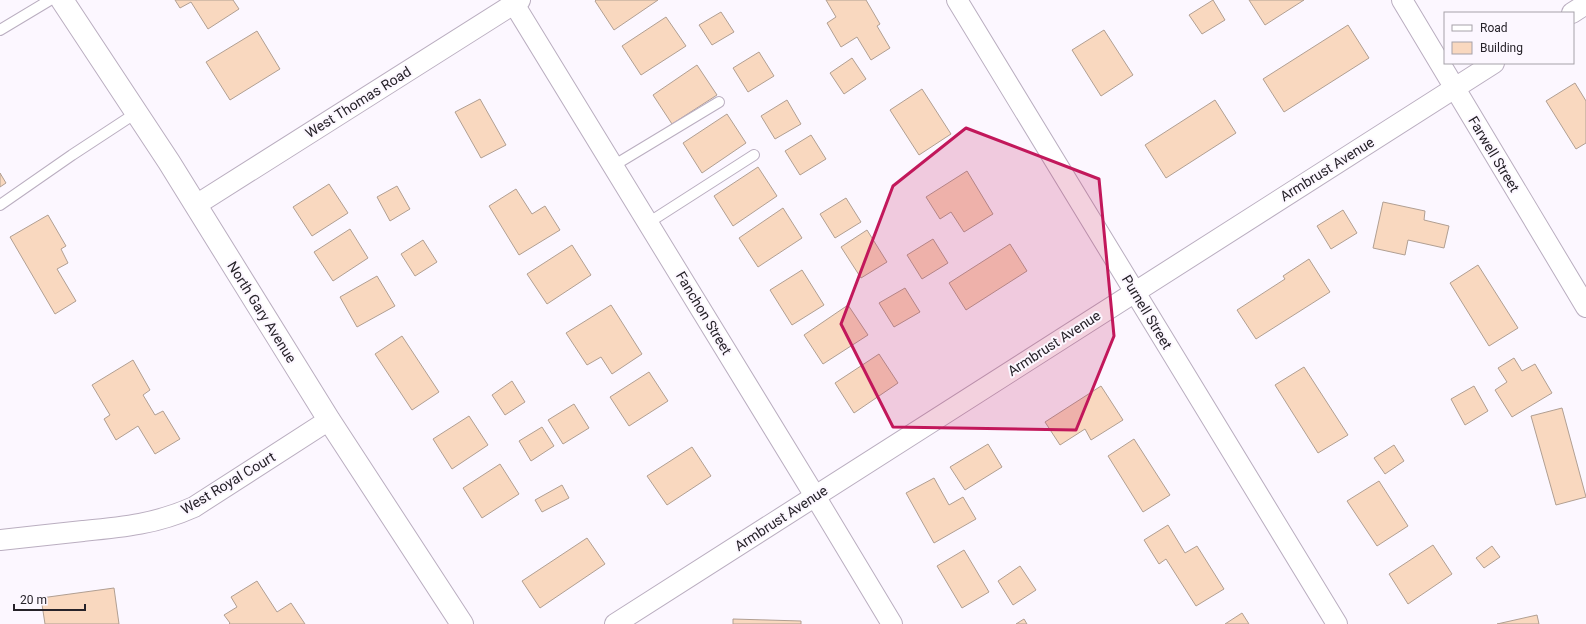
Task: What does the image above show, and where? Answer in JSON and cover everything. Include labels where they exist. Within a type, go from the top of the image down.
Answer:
[{"type":"street","name":"North Gary Avenue","points":[[62,0],[196,205],[329,420],[462,624]]},
{"type":"street","name":"Purnell Street","points":[[957,0],[1337,624]]},
{"type":"street","name":"Farwell Street","points":[[1402,0],[1586,307]]},
{"type":"street","name":"Fanchon Street","points":[[517,2],[648,223],[892,624]]},
{"type":"street","name":"West Thomas Road","points":[[196,205],[517,2]]},
{"type":"street","points":[[1574,12],[1586,4]]},
{"type":"street","name":"Armbrust Avenue","points":[[615,624],[1492,64]]},
{"type":"street","name":"West Royal Court","points":[[0,540],[123,527],[158,521],[176,515],[194,507],[329,420]]},
{"type":"lane","points":[[0,30],[50,0]]},
{"type":"lane","points":[[614,166],[719,102]]},
{"type":"lane","points":[[0,205],[136,113]]},
{"type":"lane","points":[[648,223],[754,155]]},
{"type":"highlighted area","points":[[966,128],[1099,179],[1114,336],[1076,430],[893,427],[841,324],[893,186]]},
{"type":"building","points":[[175,0],[233,0],[239,9],[208,29],[191,2],[180,8]]},
{"type":"building","points":[[596,0],[658,0],[614,30],[595,1]]},
{"type":"building","points":[[826,0],[866,0],[880,24],[877,26],[890,48],[871,60],[857,37],[841,47],[827,23],[836,17]]},
{"type":"building","points":[[1213,0],[1225,20],[1202,34],[1189,15]]},
{"type":"building","points":[[1249,0],[1304,0],[1265,25]]},
{"type":"building","points":[[721,12],[734,32],[712,45],[699,25]]},
{"type":"building","points":[[666,17],[686,46],[641,75],[622,46]]},
{"type":"building","points":[[1348,25],[1369,58],[1284,112],[1263,79]]},
{"type":"building","points":[[1104,30],[1133,75],[1101,96],[1072,50]]},
{"type":"building","points":[[257,31],[280,69],[230,100],[206,62]]},
{"type":"building","points":[[759,52],[774,76],[748,92],[733,68]]},
{"type":"building","points":[[852,58],[866,79],[844,94],[830,73]]},
{"type":"building","points":[[697,65],[717,95],[672,124],[653,95]]},
{"type":"building","points":[[1575,83],[1586,101],[1586,143],[1576,149],[1546,101]]},
{"type":"building","points":[[922,89],[951,134],[919,155],[890,110]]},
{"type":"building","points":[[480,99],[506,145],[481,158],[455,112]]},
{"type":"building","points":[[787,100],[801,124],[775,139],[761,116]]},
{"type":"building","points":[[1215,100],[1236,133],[1166,178],[1145,145]]},
{"type":"building","points":[[727,114],[746,143],[702,173],[683,143]]},
{"type":"building","points":[[811,135],[826,159],[800,175],[785,151]]},
{"type":"building","points":[[758,167],[777,196],[733,226],[714,196]]},
{"type":"building","points":[[967,171],[993,214],[964,232],[951,212],[940,219],[926,197]]},
{"type":"building","points":[[0,173],[6,183],[0,187]]},
{"type":"building","points":[[329,184],[348,213],[312,236],[293,207]]},
{"type":"building","points":[[397,186],[410,209],[390,221],[377,197]]},
{"type":"building","points":[[516,189],[532,214],[545,206],[560,230],[519,255],[489,206]]},
{"type":"building","points":[[846,198],[861,222],[835,238],[820,214]]},
{"type":"building","points":[[1383,202],[1425,211],[1424,220],[1449,226],[1444,248],[1408,240],[1405,255],[1373,248]]},
{"type":"building","points":[[783,208],[802,238],[758,267],[739,238]]},
{"type":"building","points":[[1343,210],[1357,233],[1331,249],[1317,226]]},
{"type":"building","points":[[48,215],[66,246],[61,249],[68,263],[57,269],[76,301],[55,314],[10,237]]},
{"type":"building","points":[[350,229],[368,258],[333,281],[314,252]]},
{"type":"building","points":[[867,230],[887,262],[861,278],[841,247]]},
{"type":"building","points":[[933,239],[948,263],[922,279],[907,255]]},
{"type":"building","points":[[423,240],[437,262],[415,276],[401,254]]},
{"type":"building","points":[[1010,244],[1027,271],[966,310],[949,283]]},
{"type":"building","points":[[572,245],[591,275],[547,304],[527,274]]},
{"type":"building","points":[[1309,259],[1330,292],[1256,339],[1237,310],[1285,279],[1283,276]]},
{"type":"building","points":[[1478,265],[1518,328],[1489,346],[1450,283]]},
{"type":"building","points":[[802,270],[824,305],[792,325],[770,290]]},
{"type":"building","points":[[377,276],[395,306],[357,327],[340,297]]},
{"type":"building","points":[[905,288],[920,312],[894,327],[879,303]]},
{"type":"building","points":[[611,305],[642,354],[612,374],[601,357],[587,365],[566,333]]},
{"type":"building","points":[[848,305],[868,335],[823,364],[804,335]]},
{"type":"building","points":[[402,336],[439,392],[412,410],[375,354]]},
{"type":"building","points":[[879,354],[898,383],[854,413],[835,383]]},
{"type":"building","points":[[1514,358],[1522,371],[1535,364],[1552,393],[1512,417],[1495,390],[1507,382],[1498,368]]},
{"type":"building","points":[[133,360],[150,390],[143,395],[155,415],[163,411],[180,439],[155,454],[138,426],[116,440],[104,419],[110,415],[92,385]]},
{"type":"building","points":[[1304,367],[1348,435],[1318,453],[1275,385]]},
{"type":"building","points":[[649,372],[668,401],[629,426],[610,397]]},
{"type":"building","points":[[512,381],[525,402],[505,415],[492,395]]},
{"type":"building","points":[[1101,386],[1123,420],[1091,440],[1085,429],[1060,445],[1045,422]]},
{"type":"building","points":[[1474,386],[1488,411],[1465,425],[1451,399]]},
{"type":"building","points":[[574,404],[589,428],[563,444],[548,420]]},
{"type":"building","points":[[1562,408],[1586,497],[1556,505],[1531,416]]},
{"type":"building","points":[[469,416],[488,445],[452,469],[433,439]]},
{"type":"building","points":[[542,427],[554,446],[531,461],[519,441]]},
{"type":"building","points":[[1134,439],[1170,495],[1143,512],[1108,456]]},
{"type":"building","points":[[988,444],[1002,467],[965,490],[950,467]]},
{"type":"building","points":[[1394,445],[1404,461],[1385,474],[1374,458]]},
{"type":"building","points":[[692,447],[711,476],[667,505],[647,476]]},
{"type":"building","points":[[500,464],[519,494],[482,518],[463,488]]},
{"type":"building","points":[[934,478],[949,505],[963,497],[976,519],[934,543],[906,493]]},
{"type":"building","points":[[1379,481],[1408,526],[1377,546],[1347,501]]},
{"type":"building","points":[[562,485],[569,498],[542,512],[535,500]]},
{"type":"building","points":[[1168,525],[1185,553],[1197,546],[1224,589],[1196,606],[1166,559],[1159,564],[1144,540]]},
{"type":"building","points":[[587,538],[605,564],[540,608],[522,581]]},
{"type":"building","points":[[1433,545],[1452,574],[1408,604],[1389,574]]},
{"type":"building","points":[[1492,546],[1500,557],[1484,568],[1476,558]]},
{"type":"building","points":[[964,550],[989,592],[962,608],[937,566]]},
{"type":"building","points":[[1020,566],[1036,590],[1013,605],[998,581]]},
{"type":"building","points":[[257,581],[277,612],[291,603],[305,624],[229,624],[230,623],[224,615],[237,607],[231,597]]},
{"type":"building","points":[[114,588],[119,624],[45,624],[41,598]]},
{"type":"building","points":[[1242,613],[1249,624],[1225,624]]},
{"type":"building","points":[[1537,615],[1539,624],[1497,624]]},
{"type":"building","points":[[733,619],[801,621],[801,624],[733,624]]},
{"type":"building","points":[[1024,619],[1027,624],[1016,624]]}]
